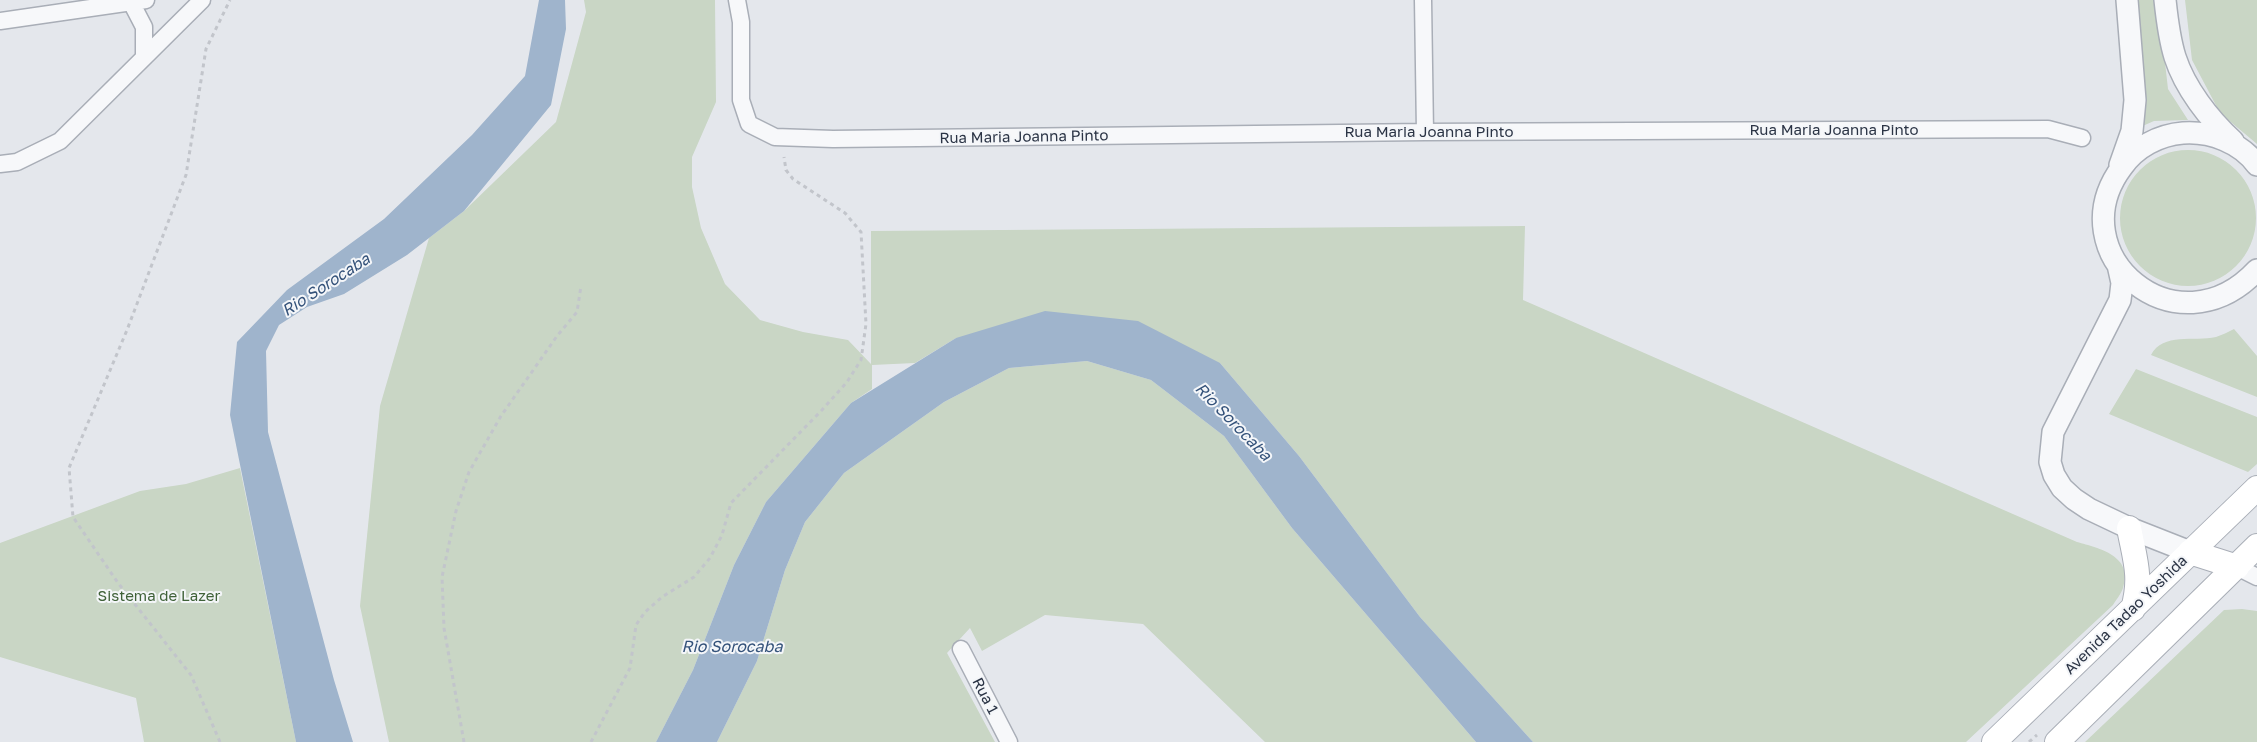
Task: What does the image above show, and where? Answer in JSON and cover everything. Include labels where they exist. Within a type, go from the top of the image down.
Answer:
[{"type":"main road","name":"Avenida Tadao Yoshida","points":[[1994,742],[2257,488]]},
{"type":"main road","points":[[2129,528],[2138,590],[2133,609]]},
{"type":"main road","points":[[2057,742],[2247,572],[2257,546]]},
{"type":"main road","points":[[2190,552],[2247,572]]},
{"type":"street","points":[[0,164],[17,162],[60,141],[202,0]]},
{"type":"street","name":"Rua Maria Joanna Pinto","points":[[737,0],[741,22],[740,100],[749,124],[775,137],[833,139],[1425,132],[2048,129],[2082,138]]},
{"type":"street","points":[[1423,0],[1425,132]]},
{"type":"street","points":[[2127,0],[2135,100],[2130,138],[2109,188],[2104,220],[2111,251],[2118,265],[2122,283],[2120,300],[2053,432],[2050,462],[2058,482],[2074,500],[2129,528],[2190,552]]},
{"type":"street","points":[[2165,0],[2169,36],[2175,59],[2191,90],[2216,125],[2252,159]]},
{"type":"street","points":[[0,22],[139,1],[144,27],[144,56]]},
{"type":"street","points":[[2116,174],[2138,150],[2167,136],[2199,133],[2222,139],[2252,159]]},
{"type":"street","points":[[2118,265],[2141,288],[2155,296],[2186,303],[2218,298],[2233,291],[2257,270]]},
{"type":"street","name":"Rua 1","points":[[961,649],[1009,742]]},
{"type":"path","points":[[220,742],[191,675],[118,582],[73,517],[69,468],[127,330],[186,175],[206,50],[230,0]]},
{"type":"path","points":[[591,742],[630,668],[636,625],[645,612],[662,597],[694,576],[710,558],[722,535],[731,503],[822,410],[847,382],[861,360],[866,324],[860,232],[845,214],[793,179],[786,170],[784,157]]},
{"type":"path","points":[[464,742],[444,628],[442,577],[456,511],[468,472],[501,416],[557,336],[577,312],[581,286]]},
{"type":"green space","points":[[584,0],[715,0],[716,102],[692,157],[692,187],[701,228],[725,284],[760,320],[803,332],[848,340],[871,364],[871,231],[1525,226],[1523,300],[2077,542],[2104,551],[2112,555],[2124,568],[2123,588],[2113,605],[1966,742],[1533,742],[1420,617],[1299,456],[1220,363],[956,338],[915,363],[872,365],[872,389],[851,403],[766,502],[734,565],[693,670],[656,742],[389,742],[360,606],[380,406],[429,238],[464,211],[556,122],[586,12]]},
{"type":"green space","points":[[2134,0],[2158,0],[2168,89],[2188,120],[2154,121],[2138,128]]},
{"type":"green space","points":[[2185,0],[2257,0],[2257,144],[2220,113],[2192,60]]},
{"type":"green space","points":[[2188,150],[2214,155],[2226,161],[2236,170],[2245,180],[2251,192],[2256,218],[2251,244],[2245,256],[2236,266],[2226,275],[2214,281],[2188,286],[2162,281],[2150,275],[2140,266],[2131,256],[2125,244],[2120,218],[2125,192],[2131,180],[2140,170],[2150,161],[2162,155]]},
{"type":"green space","points":[[2234,329],[2257,356],[2257,397],[2151,355],[2163,343],[2180,339],[2216,337]]},
{"type":"green space","points":[[1087,361],[1151,380],[1224,436],[1292,528],[1476,742],[1265,742],[1143,624],[1045,615],[982,651],[970,628],[947,653],[995,742],[717,742],[757,661],[785,570],[805,522],[844,473],[944,402],[1009,368]]},
{"type":"green space","points":[[2136,369],[2257,417],[2257,464],[2248,472],[2109,414]]},
{"type":"green space","name":"Sistema de Lazer","points":[[240,468],[296,742],[144,742],[136,698],[0,657],[0,543],[140,491],[186,484]]},
{"type":"green space","points":[[2242,609],[2257,611],[2257,742],[2085,742],[2224,610]]},
{"type":"water","name":"Rio Sorocaba","points":[[539,0],[565,0],[566,29],[551,105],[464,211],[407,255],[344,294],[307,307],[279,325],[266,351],[268,432],[334,680],[353,742],[296,742],[230,415],[237,342],[287,290],[384,219],[472,135],[525,76]]},
{"type":"water","name":"Rio Sorocaba","points":[[1045,311],[1138,321],[1220,363],[1299,456],[1420,617],[1533,742],[1476,742],[1292,528],[1224,436],[1151,380],[1087,361],[1009,368],[944,402],[844,473],[805,522],[785,570],[757,661],[717,742],[656,742],[693,670],[734,565],[766,502],[851,403],[956,338]]}]
